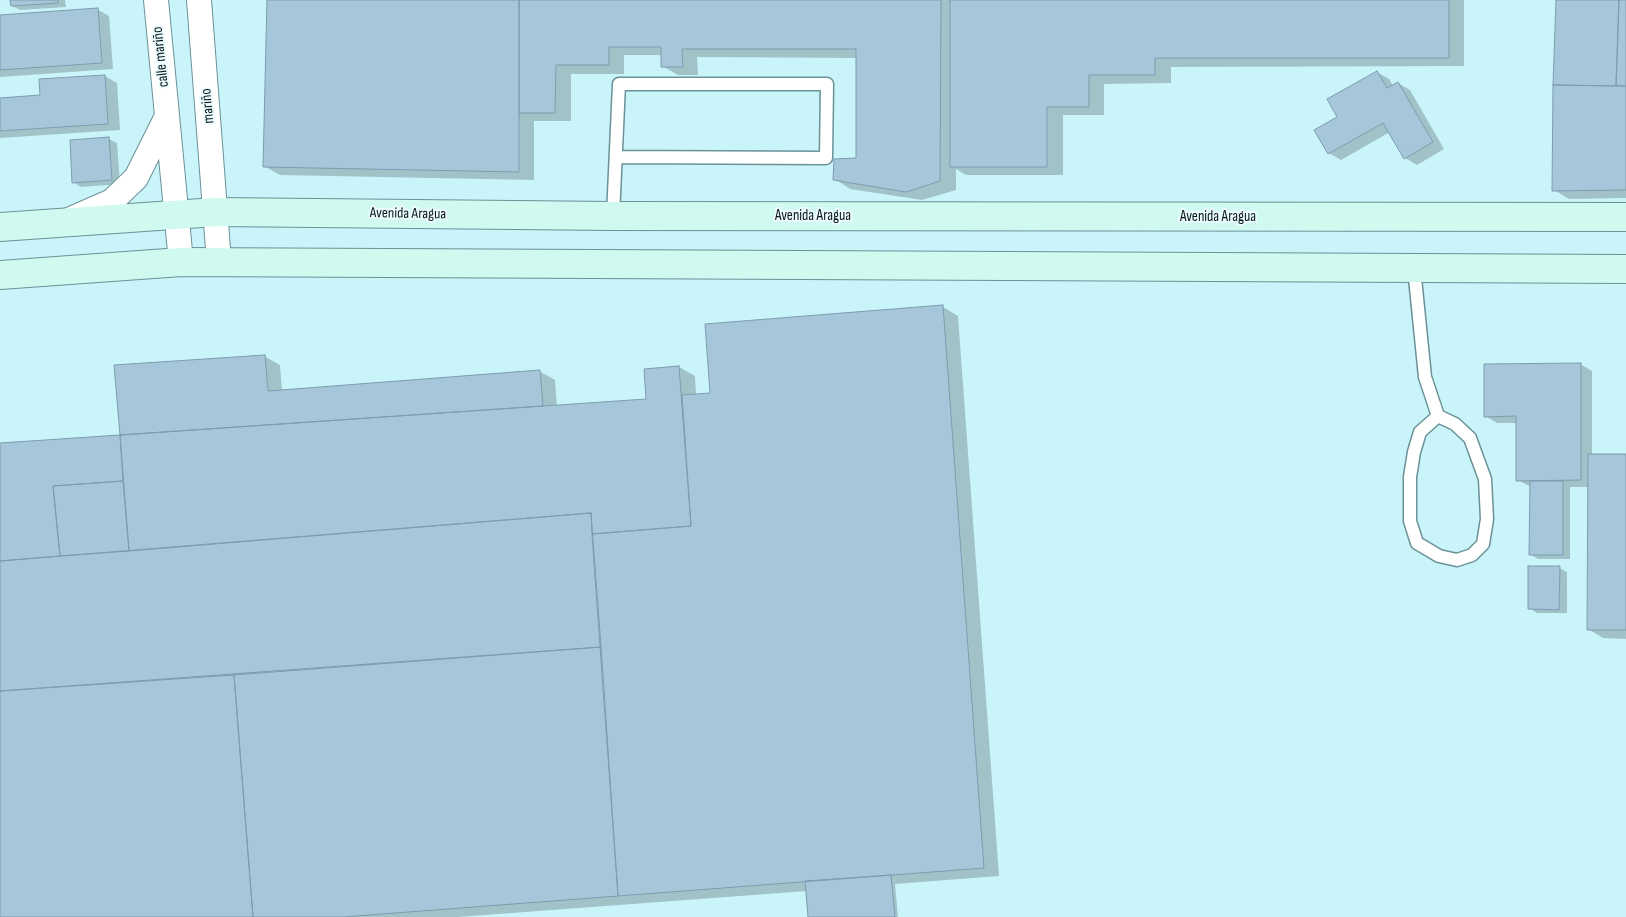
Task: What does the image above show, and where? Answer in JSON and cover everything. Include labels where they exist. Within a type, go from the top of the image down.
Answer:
[{"type":"street","name":"calle mariño","points":[[156,0],[181,262]]},
{"type":"street","name":"mariño","points":[[199,0],[219,262]]},
{"type":"street","points":[[66,222],[112,200],[136,178],[167,115]]},
{"type":"street","name":"Avenida Aragua","points":[[0,227],[176,213],[216,212],[613,216],[1626,217]]},
{"type":"street","points":[[0,275],[181,262],[1626,269]]},
{"type":"lane","points":[[613,216],[619,84],[827,84],[826,158],[616,156]]},
{"type":"lane","points":[[1414,268],[1425,377],[1438,416],[1454,424],[1470,438],[1485,479],[1487,519],[1483,544],[1472,555],[1456,560],[1428,552],[1417,543],[1410,521],[1410,477],[1414,452],[1420,432],[1438,416]]},
{"type":"building","points":[[10,0],[58,0],[58,3],[11,6]]},
{"type":"building","points":[[267,0],[519,0],[519,172],[263,167]]},
{"type":"building","points":[[519,0],[941,0],[940,181],[906,192],[833,180],[834,159],[856,158],[856,49],[682,49],[683,67],[661,67],[661,47],[609,47],[609,65],[556,65],[555,113],[519,113]]},
{"type":"building","points":[[950,0],[1449,0],[1449,58],[1155,58],[1155,75],[1089,75],[1089,107],[1047,107],[1047,167],[950,167]]},
{"type":"building","points":[[1556,0],[1619,0],[1616,86],[1553,85]]},
{"type":"building","points":[[1619,0],[1626,0],[1626,86],[1616,86]]},
{"type":"building","points":[[98,8],[102,63],[0,70],[0,15]]},
{"type":"building","points":[[1377,71],[1387,88],[1398,82],[1433,142],[1404,159],[1383,123],[1328,154],[1314,130],[1337,117],[1327,99]]},
{"type":"building","points":[[105,75],[108,124],[0,131],[0,98],[40,95],[39,79]]},
{"type":"building","points":[[1553,85],[1626,86],[1626,190],[1552,191]]},
{"type":"building","points":[[109,137],[112,180],[72,183],[70,140]]},
{"type":"building","points":[[943,305],[984,868],[618,896],[592,534],[691,526],[682,395],[710,393],[705,324]]},
{"type":"building","points":[[265,355],[268,391],[540,370],[543,406],[120,435],[114,365]]},
{"type":"building","points":[[1581,363],[1581,480],[1516,481],[1516,416],[1484,417],[1484,364]]},
{"type":"building","points":[[679,366],[691,526],[592,534],[591,513],[129,551],[120,435],[646,399],[644,369]]},
{"type":"building","points":[[120,435],[123,481],[53,486],[60,556],[0,561],[0,443]]},
{"type":"building","points":[[1588,454],[1626,454],[1626,630],[1587,630]]},
{"type":"building","points":[[123,481],[129,551],[60,556],[53,486]]},
{"type":"building","points":[[1530,481],[1563,481],[1563,555],[1529,555]]},
{"type":"building","points":[[591,513],[601,647],[0,691],[0,561]]},
{"type":"building","points":[[1528,566],[1560,566],[1559,610],[1528,609]]},
{"type":"building","points":[[601,647],[618,896],[343,917],[253,917],[234,675]]},
{"type":"building","points":[[234,675],[253,917],[0,917],[0,691]]},
{"type":"building","points":[[891,875],[895,917],[808,917],[805,881]]}]
